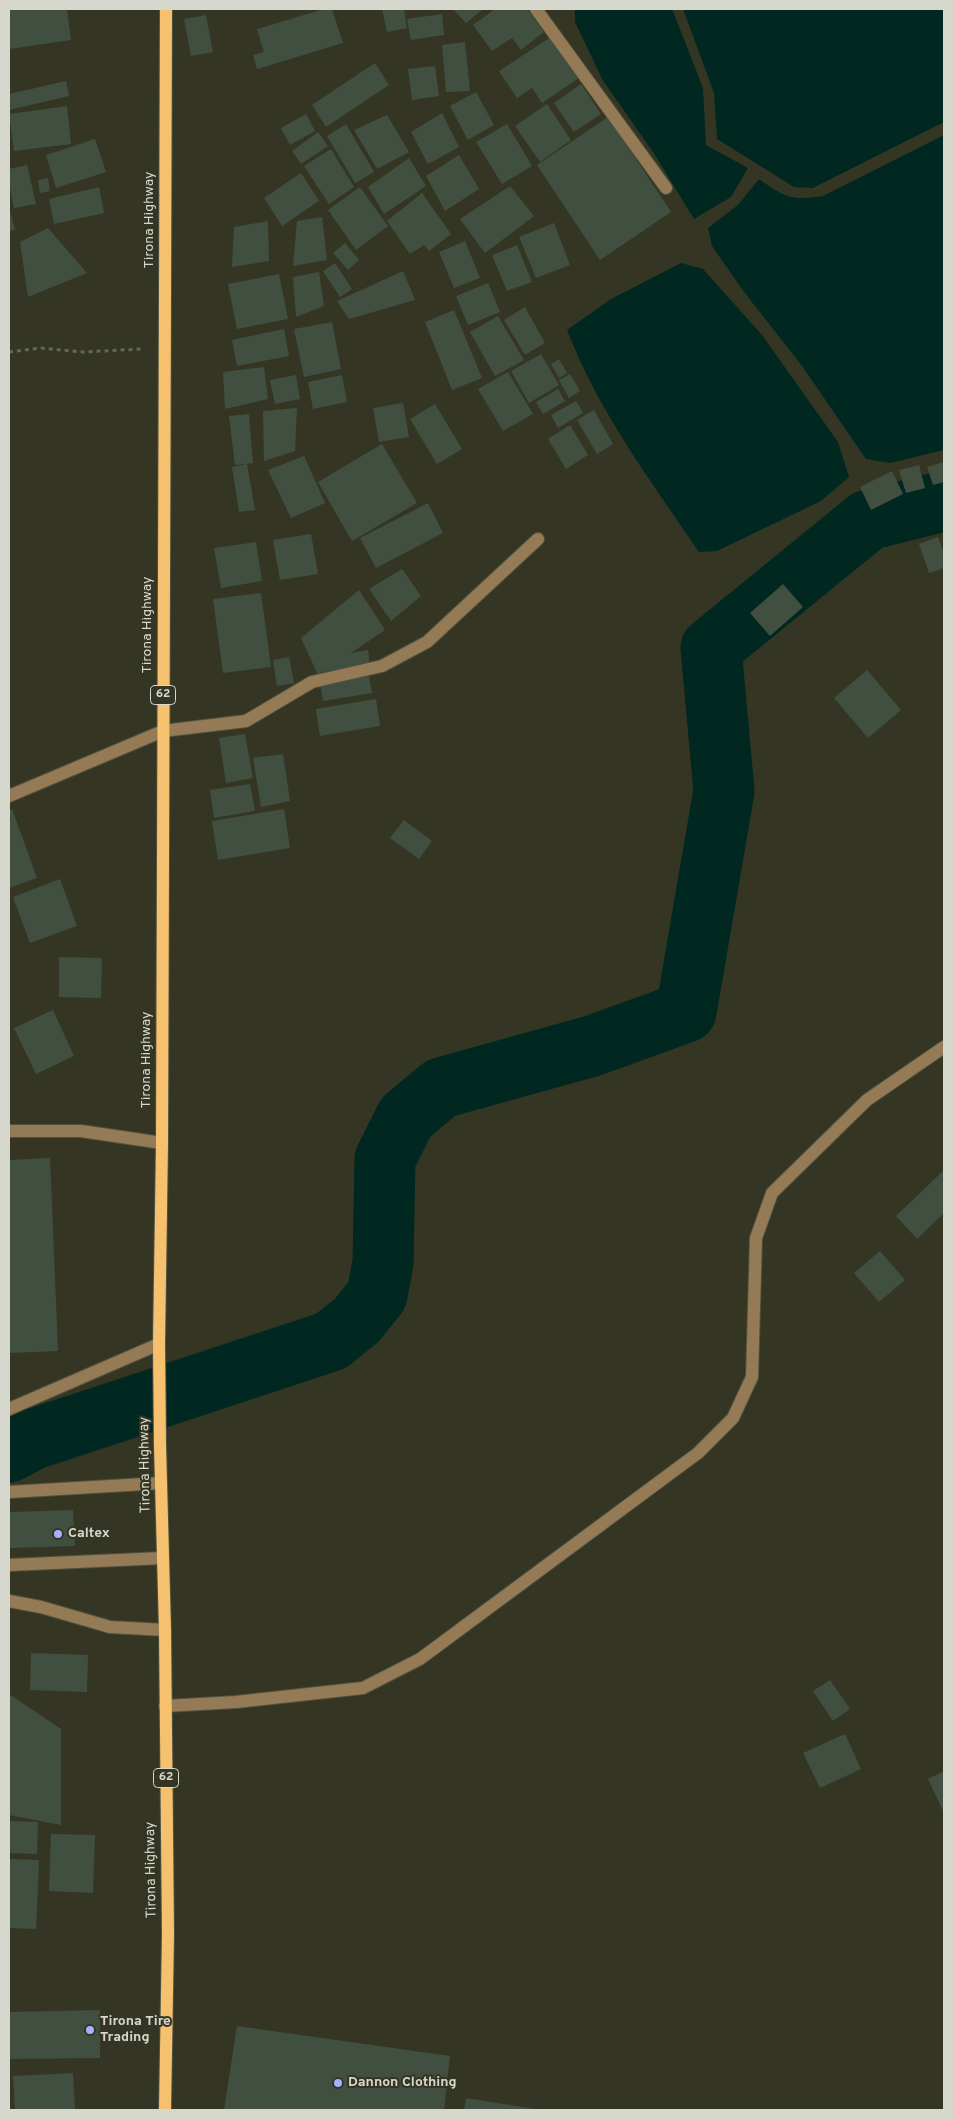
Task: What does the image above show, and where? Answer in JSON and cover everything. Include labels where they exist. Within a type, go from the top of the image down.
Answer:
[{"type":"main road","name":"Tirona Highway","points":[[165,2110],[168,1934],[165,1630],[159,1344],[162,1143],[166,9]]},
{"type":"street","points":[[536,9],[666,188]]},
{"type":"street","points":[[9,796],[163,731],[246,720],[312,682],[382,666],[427,642],[538,539]]},
{"type":"street","points":[[165,1706],[236,1702],[364,1688],[420,1659],[698,1453],[733,1418],[752,1377],[756,1238],[772,1193],[867,1100],[944,1047]]},
{"type":"street","points":[[9,1131],[81,1131],[162,1143]]},
{"type":"street","points":[[9,1410],[159,1344]]},
{"type":"street","points":[[9,1492],[161,1483]]},
{"type":"street","points":[[9,1565],[163,1558]]},
{"type":"street","points":[[9,1601],[41,1607],[110,1626],[165,1630]]},
{"type":"path","points":[[9,352],[40,348],[84,352],[164,348]]},
{"type":"water","points":[[575,9],[672,9],[703,88],[706,145],[748,168],[731,197],[694,219],[655,155],[602,79],[575,22]]},
{"type":"water","points":[[683,9],[944,9],[944,122],[813,188],[794,187],[717,139],[714,93]]},
{"type":"water","points":[[944,135],[944,450],[890,463],[866,459],[802,366],[744,292],[712,246],[708,228],[738,205],[759,179],[782,194],[795,198],[823,196]]},
{"type":"water","points":[[681,263],[703,269],[762,335],[838,442],[849,477],[821,501],[717,551],[699,552],[662,499],[594,389],[567,330],[611,299]]},
{"type":"building","points":[[9,9],[67,9],[71,40],[9,49]]},
{"type":"building","points":[[324,9],[332,9],[343,43],[257,69],[253,55],[264,52],[257,29]]},
{"type":"building","points":[[382,9],[404,9],[407,28],[387,32]]},
{"type":"building","points":[[453,9],[483,9],[466,23]]},
{"type":"building","points":[[495,9],[527,9],[544,32],[521,50],[512,38],[492,51],[473,25]]},
{"type":"building","points":[[442,14],[444,35],[411,40],[407,19]]},
{"type":"building","points":[[206,15],[213,52],[191,56],[184,19]]},
{"type":"building","points":[[551,37],[579,78],[542,103],[532,88],[517,98],[499,71]]},
{"type":"building","points":[[465,42],[470,91],[446,92],[442,45]]},
{"type":"building","points":[[375,63],[389,85],[326,127],[312,105]]},
{"type":"building","points":[[435,66],[439,96],[412,100],[408,69]]},
{"type":"building","points":[[66,81],[69,96],[9,110],[9,94]]},
{"type":"building","points":[[581,84],[601,114],[574,132],[554,103]]},
{"type":"building","points":[[476,92],[494,125],[468,140],[450,106]]},
{"type":"building","points":[[547,104],[571,140],[540,162],[515,126]]},
{"type":"building","points":[[67,106],[71,144],[14,151],[9,114]]},
{"type":"building","points":[[442,113],[459,147],[428,164],[411,132]]},
{"type":"building","points":[[306,114],[315,131],[290,145],[281,128]]},
{"type":"building","points":[[387,115],[409,152],[377,169],[354,130]]},
{"type":"building","points":[[608,117],[671,212],[600,260],[537,165]]},
{"type":"building","points":[[346,124],[374,172],[355,183],[327,136]]},
{"type":"building","points":[[507,124],[532,166],[502,184],[476,142]]},
{"type":"building","points":[[318,132],[328,146],[301,164],[292,151]]},
{"type":"building","points":[[95,139],[106,172],[56,188],[46,155]]},
{"type":"building","points":[[331,149],[354,187],[329,204],[304,166]]},
{"type":"building","points":[[459,155],[479,189],[445,211],[426,176]]},
{"type":"building","points":[[409,158],[426,186],[384,214],[368,187]]},
{"type":"building","points":[[27,165],[36,204],[14,208],[9,183],[9,169]]},
{"type":"building","points":[[301,173],[319,201],[282,226],[264,198]]},
{"type":"building","points":[[48,178],[50,191],[40,193],[38,180]]},
{"type":"building","points":[[510,186],[534,216],[485,253],[460,219]]},
{"type":"building","points":[[99,187],[104,213],[54,224],[49,199]]},
{"type":"building","points":[[360,187],[388,226],[356,250],[328,210]]},
{"type":"building","points":[[422,193],[451,234],[429,251],[424,245],[410,254],[387,221]]},
{"type":"building","points":[[9,207],[15,230],[9,231]]},
{"type":"building","points":[[322,217],[327,260],[293,266],[297,221]]},
{"type":"building","points":[[268,221],[269,261],[232,267],[234,227]]},
{"type":"building","points":[[554,223],[570,265],[536,278],[519,237]]},
{"type":"building","points":[[48,228],[87,273],[28,297],[20,242]]},
{"type":"building","points":[[465,241],[480,278],[454,288],[439,252]]},
{"type":"building","points":[[345,243],[359,260],[348,270],[333,253]]},
{"type":"building","points":[[517,245],[532,282],[507,291],[492,255]]},
{"type":"building","points":[[335,263],[352,289],[340,297],[323,271]]},
{"type":"building","points":[[403,271],[415,300],[349,319],[337,301]]},
{"type":"building","points":[[319,272],[324,306],[296,317],[293,277]]},
{"type":"building","points":[[279,274],[288,319],[237,329],[228,284]]},
{"type":"building","points":[[488,283],[500,312],[468,325],[456,296]]},
{"type":"building","points":[[525,307],[545,343],[525,355],[504,320]]},
{"type":"building","points":[[454,310],[482,378],[452,390],[425,322]]},
{"type":"building","points":[[498,316],[524,360],[495,376],[470,332]]},
{"type":"building","points":[[332,322],[341,369],[304,377],[294,329]]},
{"type":"building","points":[[284,329],[289,356],[237,366],[232,340]]},
{"type":"building","points":[[541,354],[559,385],[529,403],[511,371]]},
{"type":"building","points":[[559,359],[567,373],[559,378],[551,364]]},
{"type":"building","points":[[264,367],[268,399],[225,409],[223,372]]},
{"type":"building","points":[[508,372],[533,414],[503,431],[478,389]]},
{"type":"building","points":[[570,374],[580,391],[569,398],[559,380]]},
{"type":"building","points":[[296,375],[300,399],[275,404],[270,380]]},
{"type":"building","points":[[342,375],[347,402],[313,409],[308,382]]},
{"type":"building","points":[[558,389],[565,401],[543,414],[536,402]]},
{"type":"building","points":[[576,401],[583,413],[558,428],[551,415]]},
{"type":"building","points":[[403,403],[409,437],[379,442],[373,408]]},
{"type":"building","points":[[435,404],[462,449],[437,464],[410,419]]},
{"type":"building","points":[[297,408],[295,451],[264,461],[263,411]]},
{"type":"building","points":[[594,410],[613,444],[597,454],[577,420]]},
{"type":"building","points":[[249,414],[253,463],[235,465],[229,416]]},
{"type":"building","points":[[570,425],[588,455],[566,469],[548,439]]},
{"type":"building","points":[[382,444],[417,503],[352,541],[318,482]]},
{"type":"building","points":[[304,456],[325,503],[291,518],[268,470]]},
{"type":"building","points":[[944,462],[944,482],[933,485],[927,467]]},
{"type":"building","points":[[247,464],[255,510],[239,512],[232,467]]},
{"type":"building","points":[[919,465],[925,488],[906,493],[899,470]]},
{"type":"building","points":[[892,471],[903,494],[871,510],[860,487]]},
{"type":"building","points":[[428,503],[443,533],[376,568],[360,538]]},
{"type":"building","points":[[311,534],[318,574],[280,580],[273,540]]},
{"type":"building","points":[[938,537],[944,554],[944,568],[929,573],[919,544]]},
{"type":"building","points":[[256,542],[262,581],[221,588],[214,548]]},
{"type":"building","points":[[402,569],[421,596],[391,621],[369,589]]},
{"type":"building","points":[[783,584],[803,607],[770,636],[750,613]]},
{"type":"building","points":[[359,590],[385,630],[351,653],[368,650],[370,665],[322,672],[318,675],[301,638]]},
{"type":"building","points":[[261,593],[271,667],[223,673],[213,599]]},
{"type":"building","points":[[289,657],[294,683],[277,686],[273,660]]},
{"type":"building","points":[[867,670],[901,710],[868,738],[834,698]]},
{"type":"building","points":[[369,676],[372,693],[323,701],[320,683]]},
{"type":"building","points":[[376,699],[380,726],[320,736],[316,709]]},
{"type":"building","points":[[245,734],[253,778],[226,783],[219,738]]},
{"type":"building","points":[[283,754],[290,801],[261,807],[253,758]]},
{"type":"building","points":[[250,784],[255,811],[214,818],[210,790]]},
{"type":"building","points":[[12,809],[37,878],[9,888],[9,810]]},
{"type":"building","points":[[284,809],[290,848],[218,860],[212,821]]},
{"type":"building","points":[[404,820],[432,841],[419,859],[390,838]]},
{"type":"building","points":[[60,879],[77,926],[30,943],[13,897]]},
{"type":"building","points":[[59,957],[102,958],[101,998],[59,997]]},
{"type":"building","points":[[53,1010],[74,1056],[36,1074],[14,1028]]},
{"type":"building","points":[[50,1158],[58,1351],[9,1353],[9,1160]]},
{"type":"building","points":[[944,1170],[944,1213],[917,1239],[896,1216]]},
{"type":"building","points":[[880,1251],[905,1280],[879,1302],[854,1273]]},
{"type":"building","points":[[73,1510],[75,1546],[9,1548],[9,1512]]},
{"type":"building","points":[[31,1653],[88,1655],[87,1692],[30,1690]]},
{"type":"building","points":[[830,1680],[850,1709],[833,1721],[813,1691]]},
{"type":"building","points":[[9,1694],[61,1729],[61,1825],[9,1815]]},
{"type":"building","points":[[845,1734],[861,1769],[820,1788],[803,1753]]},
{"type":"building","points":[[944,1771],[944,1813],[928,1779]]},
{"type":"building","points":[[9,1821],[38,1822],[37,1854],[9,1853]]},
{"type":"building","points":[[51,1834],[95,1835],[93,1893],[49,1891]]},
{"type":"building","points":[[9,1859],[39,1860],[36,1929],[9,1928]]},
{"type":"building","points":[[100,2010],[100,2058],[9,2059],[9,2012]]},
{"type":"building","name":"Dannon Clothing","points":[[237,2026],[450,2056],[444,2110],[224,2110]]},
{"type":"building","points":[[73,2073],[75,2110],[15,2110],[13,2076]]},
{"type":"building","points":[[466,2098],[535,2109],[535,2110],[464,2110]]},
{"type":"waterway","points":[[9,1452],[34,1439],[331,1341],[357,1320],[377,1295],[383,1263],[385,1159],[406,1117],[441,1088],[592,1046],[686,1012],[724,791],[711,648],[868,520],[944,501]]},
{"type":"place","name":"Caltex","points":[[58,1534]]},
{"type":"place","name":"Tirona Tire Trading","points":[[90,2030]]},
{"type":"place","name":"Dannon Clothing","points":[[338,2083]]}]
